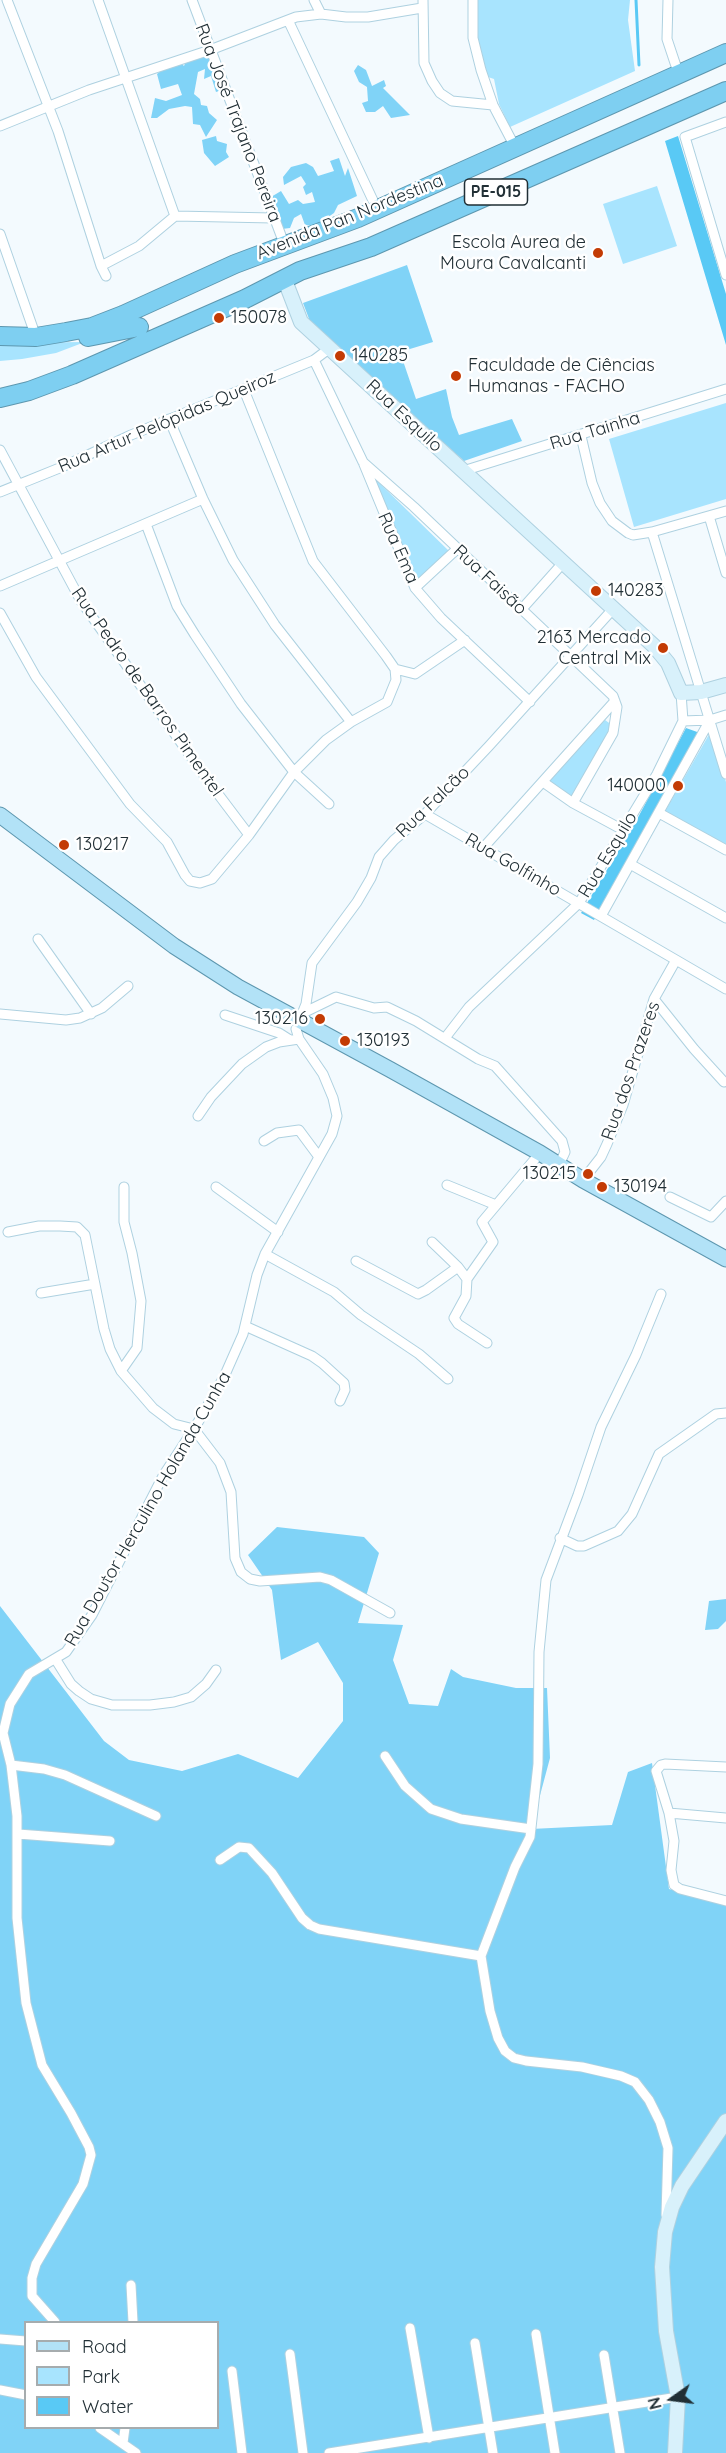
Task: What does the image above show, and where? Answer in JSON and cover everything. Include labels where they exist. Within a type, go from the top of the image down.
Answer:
[{"type":"highway","name":"Avenida Pan Nordestina","points":[[0,336],[36,337],[92,327],[235,264],[377,209],[726,54]]},
{"type":"highway","name":"Avenida Pan Nordestina","points":[[0,398],[29,391],[72,375],[245,300],[324,255],[487,187],[726,80]]},
{"type":"highway","name":"Avenida Pan Nordestina","points":[[292,274],[371,247],[726,91]]},
{"type":"highway","points":[[36,337],[80,339],[139,327]]},
{"type":"main road","points":[[0,815],[174,946],[238,987],[300,1018],[540,1153],[583,1180],[726,1258]]},
{"type":"street","points":[[7,0],[50,107],[106,276]]},
{"type":"street","points":[[98,0],[175,216]]},
{"type":"street","name":"Rua José Trajano Pereira","points":[[192,0],[285,246]]},
{"type":"street","points":[[314,0],[321,14]]},
{"type":"street","points":[[473,0],[473,38],[493,105],[515,147]]},
{"type":"street","points":[[668,0],[667,39],[679,75]]},
{"type":"street","points":[[0,126],[127,77],[210,50],[288,20],[321,14],[368,17],[422,4],[424,63],[440,93],[452,101],[493,105]]},
{"type":"street","points":[[288,20],[377,209]]},
{"type":"street","points":[[726,122],[685,137],[726,275]]},
{"type":"street","points":[[101,266],[140,246],[175,216],[273,218]]},
{"type":"street","points":[[0,234],[36,337]]},
{"type":"street","name":"Rua Esquilo","points":[[292,274],[301,322],[654,646],[668,663],[681,693],[683,722],[657,774],[580,904],[470,1007],[445,1038]]},
{"type":"street","name":"Rua Artur Pelópidas Queiroz","points":[[0,492],[314,360],[330,348]]},
{"type":"street","name":"Rua Ema","points":[[314,360],[363,462],[415,588],[426,602],[530,702]]},
{"type":"street","name":"Rua Tainha","points":[[463,471],[726,389]]},
{"type":"street","points":[[244,390],[314,561],[395,669],[410,675],[415,674],[465,640]]},
{"type":"street","points":[[170,419],[203,499],[233,560],[258,602],[351,722]]},
{"type":"street","points":[[581,436],[592,483],[600,503],[621,530],[633,535],[652,532],[726,512]]},
{"type":"street","name":"Rua Pedro de Barros Pimentel","points":[[0,450],[59,560],[99,628],[249,835]]},
{"type":"street","name":"Rua Faisão","points":[[363,462],[572,656],[611,693],[615,701]]},
{"type":"street","points":[[0,586],[203,499]]},
{"type":"street","points":[[709,516],[726,573]]},
{"type":"street","points":[[146,524],[177,606],[241,704],[294,772],[329,804]]},
{"type":"street","points":[[652,532],[726,774]]},
{"type":"street","points":[[415,588],[457,549]]},
{"type":"street","points":[[521,610],[562,564]]},
{"type":"street","name":"Rua Falcão","points":[[300,1018],[308,996],[312,963],[357,902],[371,878],[379,857],[394,840],[425,814],[572,656],[612,609]]},
{"type":"street","points":[[0,613],[36,677],[130,804],[167,842],[185,875],[190,880],[200,883],[216,875],[249,835],[294,772],[326,740],[351,722],[387,702],[396,680],[395,669]]},
{"type":"street","points":[[681,693],[701,692],[726,685]]},
{"type":"street","points":[[483,848],[615,701]]},
{"type":"street","points":[[573,803],[613,733],[616,723],[615,701]]},
{"type":"street","points":[[683,722],[711,720],[726,715]]},
{"type":"street","name":"Rua Esquilo","points":[[600,916],[711,720]]},
{"type":"street","points":[[543,782],[573,803],[623,830]]},
{"type":"street","points":[[659,813],[726,850]]},
{"type":"street","name":"Rua Golfinho","points":[[425,814],[726,989]]},
{"type":"street","points":[[630,864],[726,918]]},
{"type":"street","points":[[38,939],[91,1014]]},
{"type":"street","name":"Rua dos Prazeres","points":[[583,1180],[601,1156],[623,1105],[654,999],[676,960]]},
{"type":"street","points":[[0,1014],[66,1020],[91,1014],[128,986]]},
{"type":"street","points":[[295,1040],[300,1018],[334,998],[367,1006],[387,1007],[399,1012],[478,1059],[495,1066],[562,1141],[565,1152],[559,1165]]},
{"type":"street","points":[[654,999],[693,1049],[724,1082]]},
{"type":"street","points":[[225,1015],[295,1040]]},
{"type":"street","points":[[198,1116],[211,1097],[242,1064],[266,1047],[279,1042],[295,1040]]},
{"type":"street","name":"Rua Doutor Herculino Holanda Cunha","points":[[54,2321],[32,2296],[32,2278],[36,2264],[83,2184],[91,2155],[71,2113],[42,2065],[31,2027],[24,1992],[17,1918],[18,1834],[11,1765],[2,1735],[10,1704],[18,1688],[35,1669],[56,1660],[66,1652],[92,1615],[163,1476],[194,1429],[228,1369],[245,1326],[257,1275],[265,1254],[332,1134],[336,1110],[323,1074],[295,1040]]},
{"type":"street","points":[[264,1141],[277,1133],[299,1130],[319,1157]]},
{"type":"street","points":[[466,1279],[493,1242],[482,1222],[540,1153]]},
{"type":"street","points":[[447,1185],[496,1205]]},
{"type":"street","points":[[121,1371],[137,1348],[141,1301],[124,1222],[123,1187]]},
{"type":"street","points":[[216,1187],[278,1232]]},
{"type":"street","points":[[670,1197],[711,1217],[726,1201]]},
{"type":"street","points":[[8,1232],[39,1226],[77,1227],[85,1235],[110,1349],[121,1371],[153,1408],[174,1424],[194,1429],[220,1463],[231,1491],[235,1558],[241,1572],[250,1579],[261,1581],[320,1577],[331,1580],[390,1613]]},
{"type":"street","points":[[432,1242],[458,1267],[466,1279],[467,1292],[454,1320],[487,1343]]},
{"type":"street","points":[[265,1254],[334,1292],[361,1315],[419,1354],[448,1378]]},
{"type":"street","points":[[356,1261],[418,1294],[458,1267]]},
{"type":"street","points":[[41,1293],[95,1284]]},
{"type":"street","points":[[661,1294],[633,1361],[601,1427],[578,1495],[550,1565],[542,1601],[538,1764],[531,1829],[528,1845],[515,1867],[481,1956],[490,2011],[498,2038],[505,2051],[514,2058],[526,2061],[582,2067],[621,2076],[635,2082],[649,2100],[660,2122],[668,2148],[662,2267],[666,2331],[678,2397],[675,2453]]},
{"type":"street","points":[[245,1326],[312,1356],[344,1383],[345,1390],[340,1401]]},
{"type":"street","points":[[560,1538],[577,1546],[584,1546],[618,1531],[632,1514],[659,1454],[716,1414],[726,1413]]},
{"type":"street","points":[[56,1660],[71,1684],[79,1691],[91,1699],[112,1705],[150,1705],[191,1697],[206,1684],[216,1670]]},
{"type":"street","points":[[385,1756],[405,1786],[431,1809],[461,1819],[531,1829]]},
{"type":"street","points":[[11,1765],[44,1769],[65,1775],[156,1816]]},
{"type":"street","points":[[726,1767],[661,1765],[656,1771],[669,1814],[674,1841],[671,1870],[674,1885],[680,1890],[726,1901]]},
{"type":"street","points":[[669,1814],[726,1818]]},
{"type":"street","points":[[18,1834],[110,1841]]},
{"type":"street","points":[[220,1860],[239,1847],[249,1848],[272,1873],[302,1918],[319,1929],[481,1956]]},
{"type":"street","points":[[665,2232],[672,2207],[682,2186],[726,2121]]},
{"type":"street","points":[[131,2285],[133,2321]]},
{"type":"street","points":[[410,2328],[429,2438]]},
{"type":"street","points":[[536,2334],[555,2453]]},
{"type":"street","points":[[0,2339],[24,2341]]},
{"type":"street","points":[[475,2343],[493,2453]]},
{"type":"street","points":[[290,2354],[303,2453]]},
{"type":"street","points":[[604,2355],[620,2453]]},
{"type":"street","points":[[232,2371],[242,2453]]},
{"type":"street","points":[[0,2390],[24,2396]]},
{"type":"street","points":[[329,2453],[678,2397]]},
{"type":"street","points":[[103,2429],[136,2453]]},
{"type":"street","points":[[123,2443],[125,2429]]},
{"type":"green space","points":[[477,0],[630,0],[628,20],[635,71],[510,127],[499,104],[494,79],[485,76],[476,37]]},
{"type":"green space","points":[[657,186],[677,246],[623,264],[603,204]]},
{"type":"green space","points":[[85,342],[56,353],[0,361],[0,343]]},
{"type":"green space","points":[[726,403],[726,499],[634,527],[609,439]]},
{"type":"green space","points":[[368,472],[449,551],[416,581]]},
{"type":"green space","points":[[605,720],[612,725],[607,740],[572,796],[547,782]]},
{"type":"green space","points":[[711,731],[726,782],[726,846],[664,813]]},
{"type":"shaded area","points":[[209,55],[222,90],[216,92],[211,76],[204,79],[205,69],[198,72],[194,94],[200,99],[201,105],[207,106],[209,113],[217,120],[206,137],[200,125],[193,124],[192,107],[169,109],[157,118],[151,118],[155,98],[166,101],[182,95],[178,84],[161,89],[157,74],[181,63],[184,66],[186,61]]},
{"type":"shaded area","points":[[358,65],[366,70],[372,86],[384,80],[386,86],[383,88],[410,115],[391,118],[383,106],[375,112],[366,112],[362,103],[368,101],[367,87],[359,82],[354,71]]},
{"type":"shaded area","points":[[216,136],[217,141],[227,144],[226,152],[229,157],[215,166],[204,153],[202,140]]},
{"type":"shaded area","points":[[339,158],[345,176],[348,168],[357,196],[338,205],[334,213],[315,226],[305,225],[301,214],[294,218],[290,228],[282,229],[271,197],[281,191],[289,204],[298,200],[303,204],[315,202],[312,192],[306,195],[303,187],[306,184],[301,176],[284,185],[283,177],[291,167],[306,163],[313,167],[318,176],[334,171],[330,161]]},
{"type":"shaded area","points":[[407,265],[433,342],[400,352],[416,399],[446,389],[452,417],[459,435],[512,419],[522,441],[464,461],[311,324],[303,303]]},
{"type":"shaded area","points":[[277,1527],[364,1537],[379,1553],[358,1623],[403,1625],[393,1660],[409,1704],[438,1706],[451,1669],[463,1677],[516,1688],[547,1688],[550,1758],[531,1829],[612,1825],[628,1772],[652,1763],[669,1889],[726,1904],[726,2453],[0,2453],[0,1606],[104,1741],[129,1760],[182,1771],[238,1754],[298,1778],[343,1721],[343,1683],[318,1642],[281,1660],[272,1590],[248,1555]]},
{"type":"shaded area","points":[[726,1599],[726,1621],[718,1629],[705,1630],[709,1601]]},
{"type":"water","points":[[678,136],[726,294],[726,345],[665,141]]},
{"type":"water","points":[[686,728],[700,733],[594,920],[581,913],[635,823]]},
{"type":"waterway","points":[[636,0],[639,65]]},
{"type":"place","name":"Escola Aurea de Moura Cavalcanti","points":[[598,253]]},
{"type":"place","name":"150078","points":[[219,318]]},
{"type":"place","name":"140285","points":[[340,356]]},
{"type":"place","name":"Faculdade de Ciências Humanas - FACHO","points":[[456,376]]},
{"type":"place","name":"140283","points":[[596,591]]},
{"type":"place","name":"2163 Mercado Central Mix","points":[[663,648]]},
{"type":"place","name":"140000","points":[[678,786]]},
{"type":"place","name":"130217","points":[[64,845]]},
{"type":"place","name":"130216","points":[[320,1019]]},
{"type":"place","name":"130193","points":[[345,1041]]},
{"type":"place","name":"130215","points":[[588,1174]]},
{"type":"place","name":"130194","points":[[602,1187]]}]
